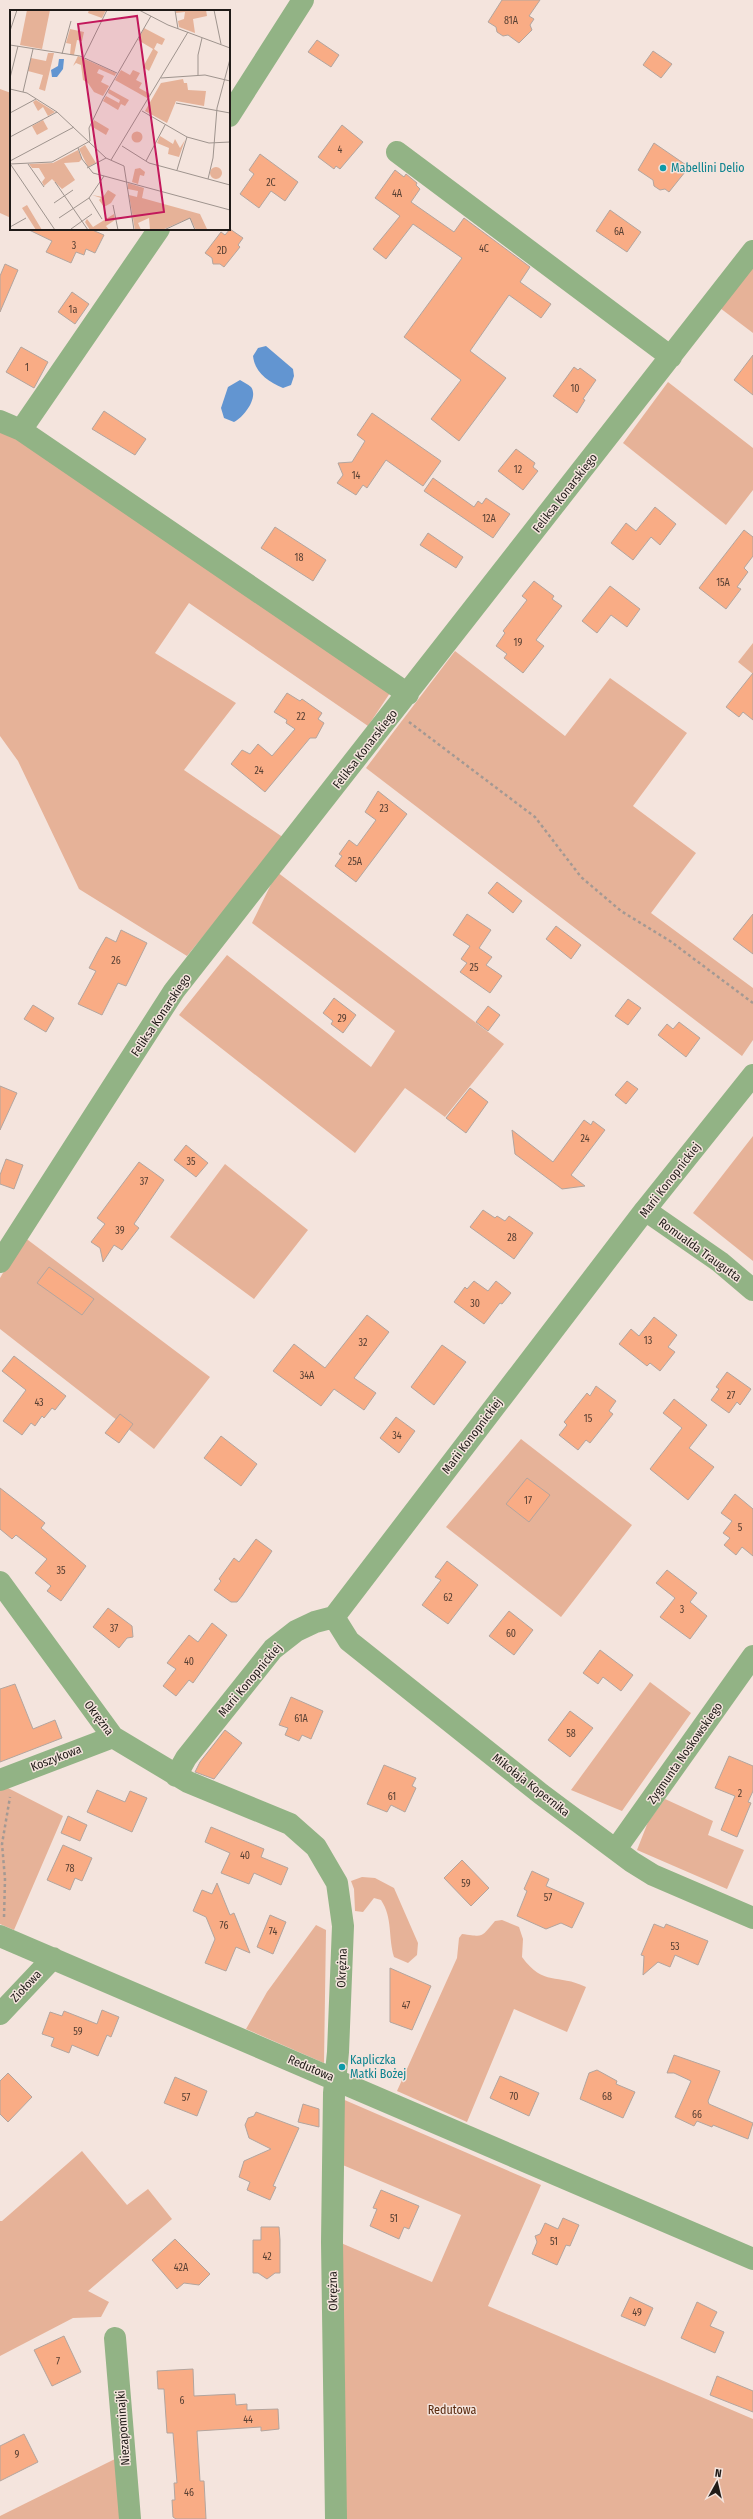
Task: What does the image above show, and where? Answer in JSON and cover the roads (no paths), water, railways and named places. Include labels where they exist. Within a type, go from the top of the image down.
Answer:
[{"type":"street","points":[[230,114],[303,0]]},
{"type":"street","points":[[397,152],[671,357]]},
{"type":"street","points":[[21,430],[158,230]]},
{"type":"street","name":"Feliksa Konarskiego","points":[[0,1262],[174,991],[395,711],[753,251]]},
{"type":"street","points":[[0,421],[21,430],[408,694]]},
{"type":"street","name":"Marii Konopnickiej","points":[[176,1776],[186,1758],[273,1649],[296,1631],[315,1622],[334,1617],[645,1210],[751,1081]]},
{"type":"street","name":"Romualda Traugutta","points":[[645,1210],[720,1262],[753,1290]]},
{"type":"street","name":"Okrężna","points":[[0,1582],[113,1737],[176,1776],[290,1824],[316,1847],[330,1867],[337,1883],[344,1926],[337,2079],[334,2093],[332,2242],[336,2519]]},
{"type":"street","name":"Mikołaja Kopernika","points":[[334,1617],[349,1641],[541,1794],[616,1849],[653,1875],[753,1918]]},
{"type":"street","name":"Zygmunta Noskowskiego","points":[[616,1849],[753,1656]]},
{"type":"street","name":"Koszykowa","points":[[7,1777],[113,1737]]},
{"type":"street","name":"Redutowa","points":[[2,1937],[337,2079],[753,2259]]},
{"type":"street","name":"Ziołowa","points":[[0,2014],[53,1958]]},
{"type":"street","name":"Niezapominajki","points":[[115,2338],[130,2519]]},
{"type":"water","points":[[266,346],[293,369],[294,376],[291,385],[283,388],[267,379],[259,372],[253,356],[258,348]]},
{"type":"water","points":[[240,380],[251,387],[253,397],[249,407],[238,420],[234,422],[224,418],[221,408],[228,387]]},
{"type":"place","name":"Mabellini Delio","points":[[663,168]]},
{"type":"place","name":"Kapliczka Matki Bożej","points":[[342,2067]]}]
